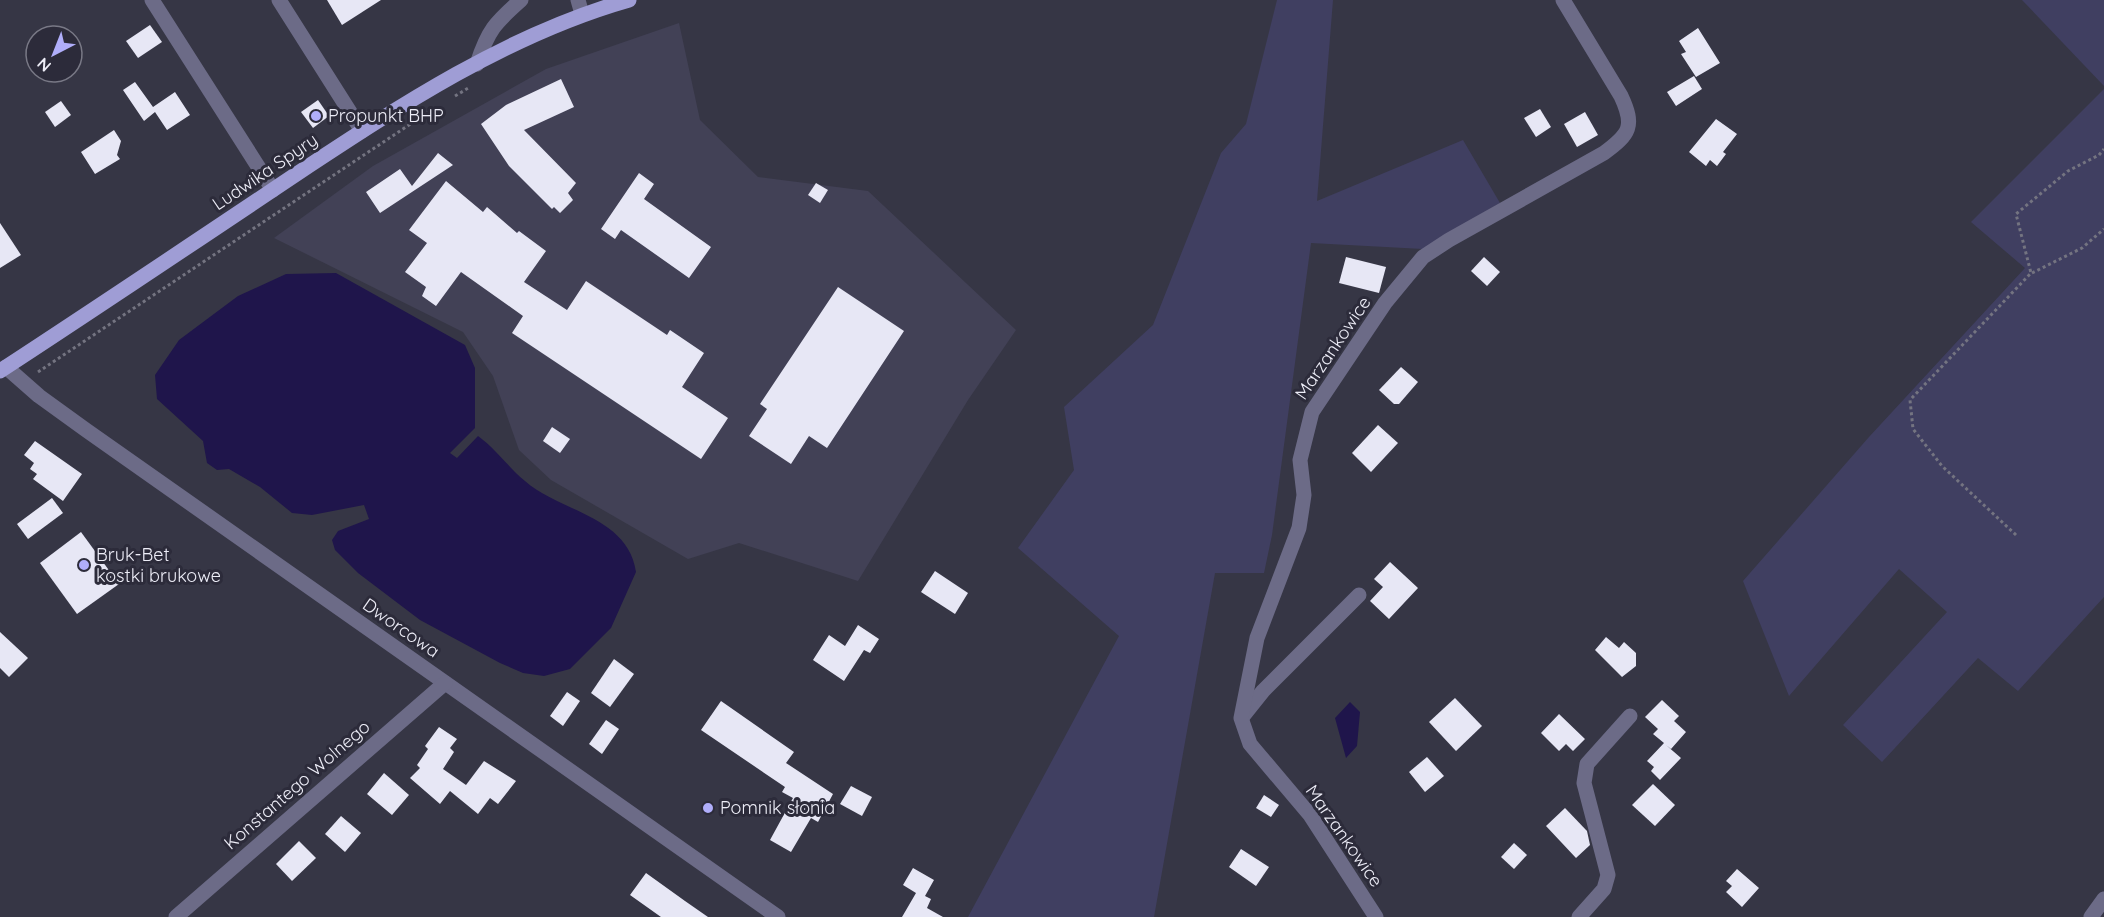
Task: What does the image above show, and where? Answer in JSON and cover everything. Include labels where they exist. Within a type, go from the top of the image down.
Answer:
[{"type":"main road","name":"Ludwika Spyry","points":[[3,369],[399,106],[580,7],[629,0]]},
{"type":"street","points":[[152,0],[273,190]]},
{"type":"street","points":[[279,0],[362,131]]},
{"type":"street","points":[[477,64],[487,34],[500,18],[521,0]]},
{"type":"street","name":"Marzankowice","points":[[1376,917],[1310,815],[1250,744],[1241,718],[1257,638],[1299,528],[1304,495],[1300,460],[1312,412],[1385,303],[1423,257],[1604,153],[1619,142],[1629,126],[1628,110],[1621,96],[1563,0]]},
{"type":"street","name":"Dworcowa","points":[[3,369],[778,917]]},
{"type":"street","points":[[1241,718],[1263,691],[1359,596]]},
{"type":"street","name":"Konstantego Wolnego","points":[[176,917],[445,682]]},
{"type":"street","points":[[1579,917],[1604,889],[1608,875],[1584,783],[1587,764],[1630,716]]},
{"type":"street","points":[[2091,917],[2104,899]]},
{"type":"path","points":[[450,99],[471,87]]},
{"type":"path","points":[[38,372],[439,105]]},
{"type":"path","points":[[2031,273],[2016,214],[2068,171],[2100,155],[2104,149]]},
{"type":"path","points":[[2016,535],[1942,466],[1912,429],[1910,400],[2031,273],[2082,248],[2104,229]]},
{"type":"shaded area","points":[[1277,0],[1333,0],[1317,201],[1463,140],[1500,203],[1423,249],[1311,243],[1272,535],[1264,573],[1215,573],[1154,917],[968,917],[1119,636],[1018,548],[1074,470],[1064,407],[1153,325],[1221,153],[1246,124]]},
{"type":"shaded area","points":[[2022,0],[2104,0],[2104,86]]},
{"type":"shaded area","points":[[679,23],[700,120],[758,177],[868,191],[1016,330],[968,400],[858,581],[739,543],[688,559],[551,480],[519,450],[493,376],[463,332],[274,238],[373,166],[546,69]]},
{"type":"shaded area","points":[[2104,89],[2104,597],[2018,691],[1978,658],[1882,762],[1843,725],[1947,612],[1899,569],[1789,696],[1743,581],[1869,437],[2025,268],[1971,222]]},
{"type":"shaded area","points":[[336,273],[465,345],[475,368],[475,428],[450,453],[457,458],[478,436],[539,492],[607,527],[630,553],[636,572],[611,628],[570,669],[544,676],[523,673],[420,620],[358,573],[335,550],[332,540],[338,531],[369,519],[364,505],[312,515],[292,513],[260,487],[229,469],[217,470],[207,463],[203,441],[157,399],[155,375],[179,340],[238,296],[286,274]]},
{"type":"shaded area","points":[[1350,702],[1360,712],[1357,746],[1346,758],[1335,718]]},
{"type":"building","points":[[327,0],[381,0],[342,25]]},
{"type":"building","points":[[150,25],[162,42],[138,58],[126,41]]},
{"type":"building","points":[[1698,28],[1720,63],[1696,77],[1681,54],[1686,52],[1679,41]]},
{"type":"building","points":[[1694,76],[1702,89],[1676,106],[1667,92]]},
{"type":"building","points":[[561,79],[574,107],[524,130],[576,183],[568,193],[573,200],[560,213],[554,207],[552,209],[509,166],[481,124],[506,105]]},
{"type":"building","points":[[135,82],[153,107],[175,92],[190,115],[167,130],[155,112],[144,121],[123,90]]},
{"type":"building","points":[[318,100],[329,116],[313,128],[301,112]]},
{"type":"building","points":[[61,101],[71,115],[55,127],[45,112]]},
{"type":"building","points":[[1540,109],[1551,127],[1536,137],[1524,118]]},
{"type":"building","points":[[1585,112],[1598,135],[1577,147],[1564,124]]},
{"type":"building","points":[[1716,119],[1737,134],[1723,152],[1726,154],[1717,166],[1710,160],[1706,166],[1689,152]]},
{"type":"building","points":[[114,130],[121,141],[117,155],[120,159],[95,174],[81,152]]},
{"type":"building","points":[[438,153],[453,165],[380,213],[366,192],[400,169],[412,186]]},
{"type":"building","points":[[639,173],[654,184],[644,199],[711,247],[689,278],[621,230],[615,239],[601,229]]},
{"type":"building","points":[[446,181],[483,212],[487,207],[517,233],[519,231],[546,251],[524,282],[567,310],[586,281],[667,335],[670,330],[704,353],[682,387],[728,418],[701,459],[512,333],[523,316],[461,272],[436,306],[422,296],[426,287],[405,272],[427,243],[409,230]]},
{"type":"building","points":[[816,183],[828,190],[820,203],[808,195]]},
{"type":"building","points":[[0,223],[21,255],[0,268]]},
{"type":"building","points":[[1346,257],[1386,267],[1379,293],[1339,283]]},
{"type":"building","points":[[1484,257],[1500,272],[1487,286],[1471,271]]},
{"type":"building","points":[[838,287],[904,331],[827,448],[809,436],[791,464],[749,436],[767,409],[760,404]]},
{"type":"building","points":[[1401,367],[1418,382],[1399,404],[1394,404],[1379,390]]},
{"type":"building","points":[[1378,425],[1398,443],[1371,472],[1352,453]]},
{"type":"building","points":[[552,427],[570,439],[560,453],[543,441]]},
{"type":"building","points":[[35,441],[82,474],[63,501],[33,479],[37,474],[30,469],[34,463],[24,455]]},
{"type":"building","points":[[52,498],[63,513],[28,539],[17,524]]},
{"type":"building","points":[[81,532],[119,584],[77,614],[40,563]]},
{"type":"building","points":[[1390,562],[1418,588],[1389,619],[1370,601],[1383,587],[1374,579]]},
{"type":"building","points":[[935,571],[968,593],[955,614],[921,592]]},
{"type":"building","points":[[858,625],[879,639],[870,653],[864,650],[844,681],[813,660],[829,635],[845,646]]},
{"type":"building","points":[[0,632],[28,658],[9,677],[0,668]]},
{"type":"building","points":[[1606,637],[1619,648],[1624,642],[1636,653],[1636,666],[1622,677],[1595,650]]},
{"type":"building","points":[[614,659],[634,674],[610,707],[591,693]]},
{"type":"building","points":[[567,692],[580,701],[563,726],[550,716]]},
{"type":"building","points":[[1455,698],[1482,726],[1456,751],[1429,722]]},
{"type":"building","points":[[1662,700],[1679,716],[1674,721],[1686,732],[1671,749],[1666,745],[1681,758],[1660,780],[1651,771],[1654,767],[1647,761],[1664,743],[1653,734],[1658,729],[1645,717]]},
{"type":"building","points":[[721,701],[794,752],[786,763],[833,794],[818,822],[811,818],[791,852],[770,840],[793,798],[782,792],[785,787],[701,730]]},
{"type":"building","points":[[1559,714],[1585,739],[1573,751],[1566,744],[1559,751],[1541,733]]},
{"type":"building","points":[[606,720],[619,729],[602,754],[589,744]]},
{"type":"building","points":[[439,727],[457,739],[450,748],[454,752],[443,769],[466,785],[484,761],[516,781],[498,804],[490,798],[478,814],[450,791],[440,804],[410,778],[420,768],[417,765],[428,749],[425,746]]},
{"type":"building","points":[[1427,757],[1444,776],[1425,792],[1409,772]]},
{"type":"building","points":[[384,773],[409,795],[392,815],[367,794]]},
{"type":"building","points":[[1653,784],[1675,805],[1655,826],[1632,805]]},
{"type":"building","points":[[851,786],[872,797],[862,816],[840,804]]},
{"type":"building","points":[[1264,795],[1279,805],[1271,817],[1256,808]]},
{"type":"building","points":[[1565,808],[1587,831],[1590,845],[1576,858],[1546,826]]},
{"type":"building","points":[[341,816],[361,833],[345,852],[325,834]]},
{"type":"building","points":[[299,841],[316,858],[292,881],[276,864]]},
{"type":"building","points":[[1514,843],[1527,855],[1514,869],[1501,857]]},
{"type":"building","points":[[1241,849],[1269,867],[1256,886],[1229,867]]},
{"type":"building","points":[[913,868],[934,880],[925,896],[931,899],[927,908],[943,917],[902,917],[916,893],[903,885]]},
{"type":"building","points":[[1737,869],[1759,888],[1742,907],[1726,892],[1732,886],[1726,881]]},
{"type":"building","points":[[646,873],[708,917],[661,917],[630,895]]},
{"type":"place","name":"Propunkt BHP","points":[[316,116]]},
{"type":"place","name":"Bruk-Bet kostki brukowe","points":[[84,565]]},
{"type":"place","name":"Pomnik słonia","points":[[708,808]]}]
